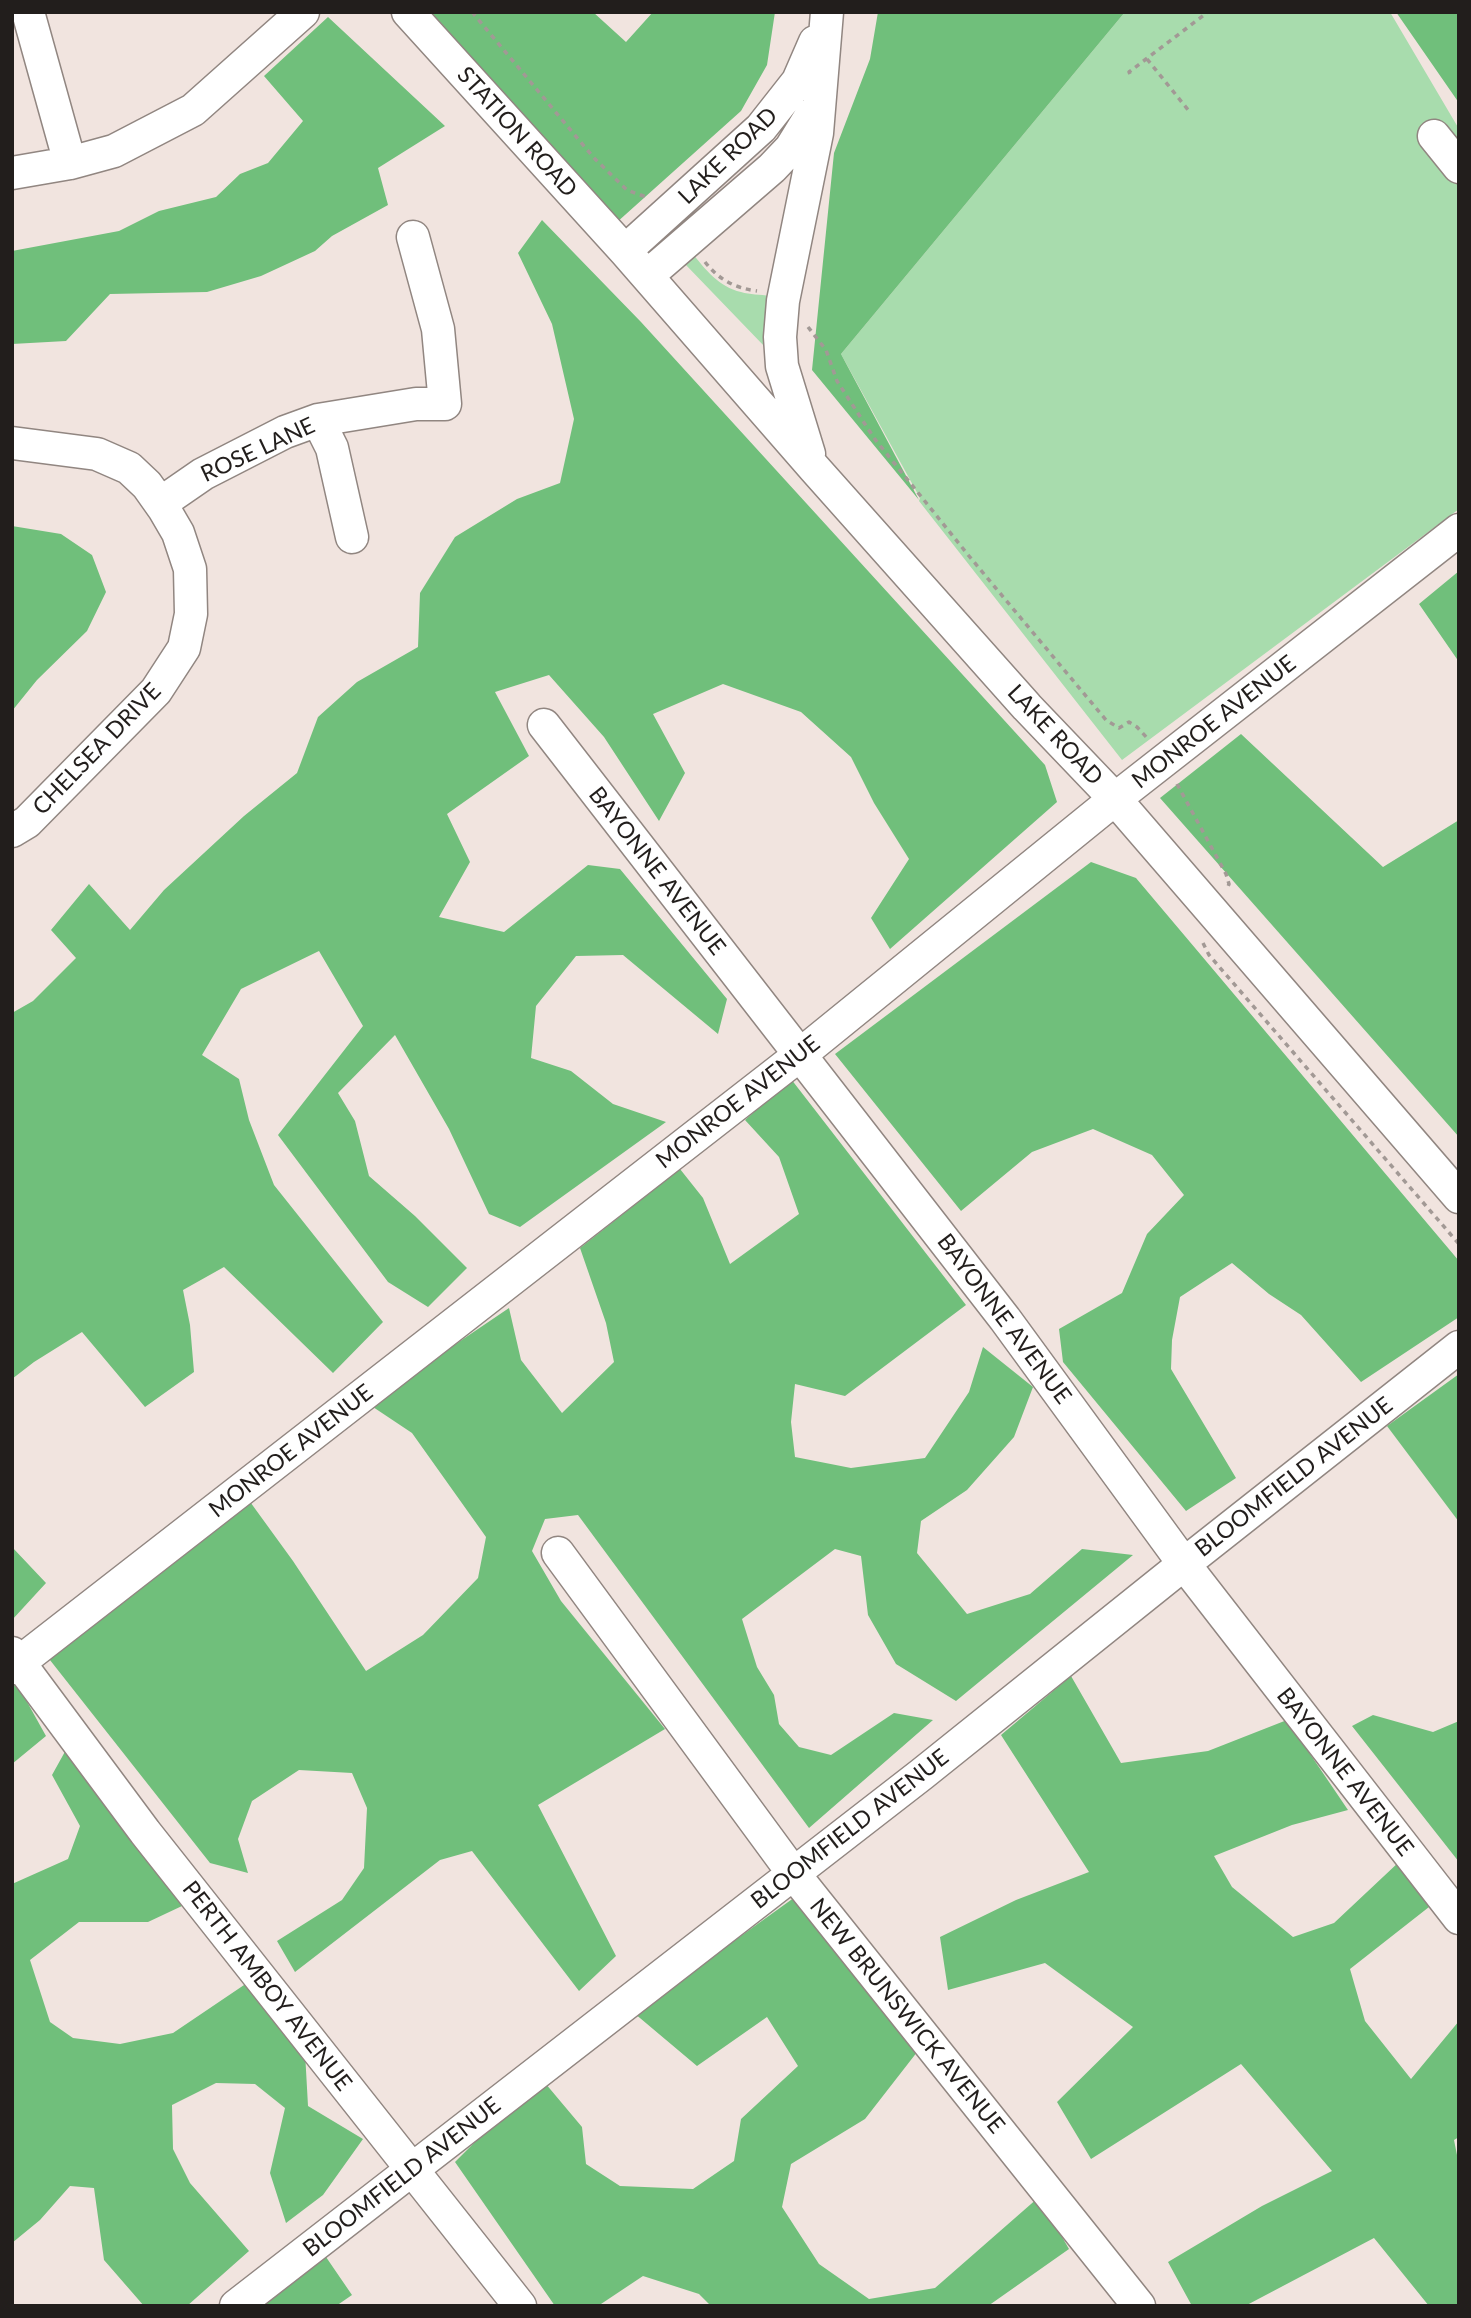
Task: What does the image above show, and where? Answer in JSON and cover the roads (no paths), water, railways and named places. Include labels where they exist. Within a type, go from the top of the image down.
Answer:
[{"type":"street","points":[[28,12],[70,163]]},
{"type":"street","points":[[12,173],[70,163],[114,151],[193,110],[303,12]]},
{"type":"street","name":"STATION ROAD","points":[[408,12],[625,251]]},
{"type":"street","name":"LAKE ROAD","points":[[827,15],[798,81],[778,109],[729,160],[625,251],[1027,707],[1115,799],[1459,1197]]},
{"type":"street","name":"LAKE ROAD","points":[[647,276],[772,168],[791,148],[817,106],[827,15]]},
{"type":"street","points":[[815,469],[782,366],[780,337],[783,301],[817,133],[817,106]]},
{"type":"street","points":[[1434,136],[1459,167]]},
{"type":"street","name":"ROSE LANE","points":[[161,503],[202,474],[285,432],[318,420],[416,404],[445,404],[438,329],[412,237]]},
{"type":"street","points":[[318,420],[332,448],[352,537]]},
{"type":"street","name":"CHELSEA DRIVE","points":[[12,443],[97,454],[129,468],[147,485],[178,533],[190,569],[191,614],[184,648],[156,691],[27,822],[12,831]]},
{"type":"street","name":"MONROE AVENUE","points":[[15,1661],[800,1054],[1115,799],[1459,530]]},
{"type":"street","name":"BAYONNE AVENUE","points":[[544,725],[1005,1318],[1184,1564],[1459,1917]]},
{"type":"street","name":"BLOOMFIELD AVENUE","points":[[236,2306],[922,1774],[1459,1347]]},
{"type":"street","name":"NEW BRUNSWICK AVENUE","points":[[558,1553],[793,1874],[1139,2306]]},
{"type":"street","name":"PERTH AMBOY AVENUE","points":[[15,1661],[145,1832],[520,2306]]}]
